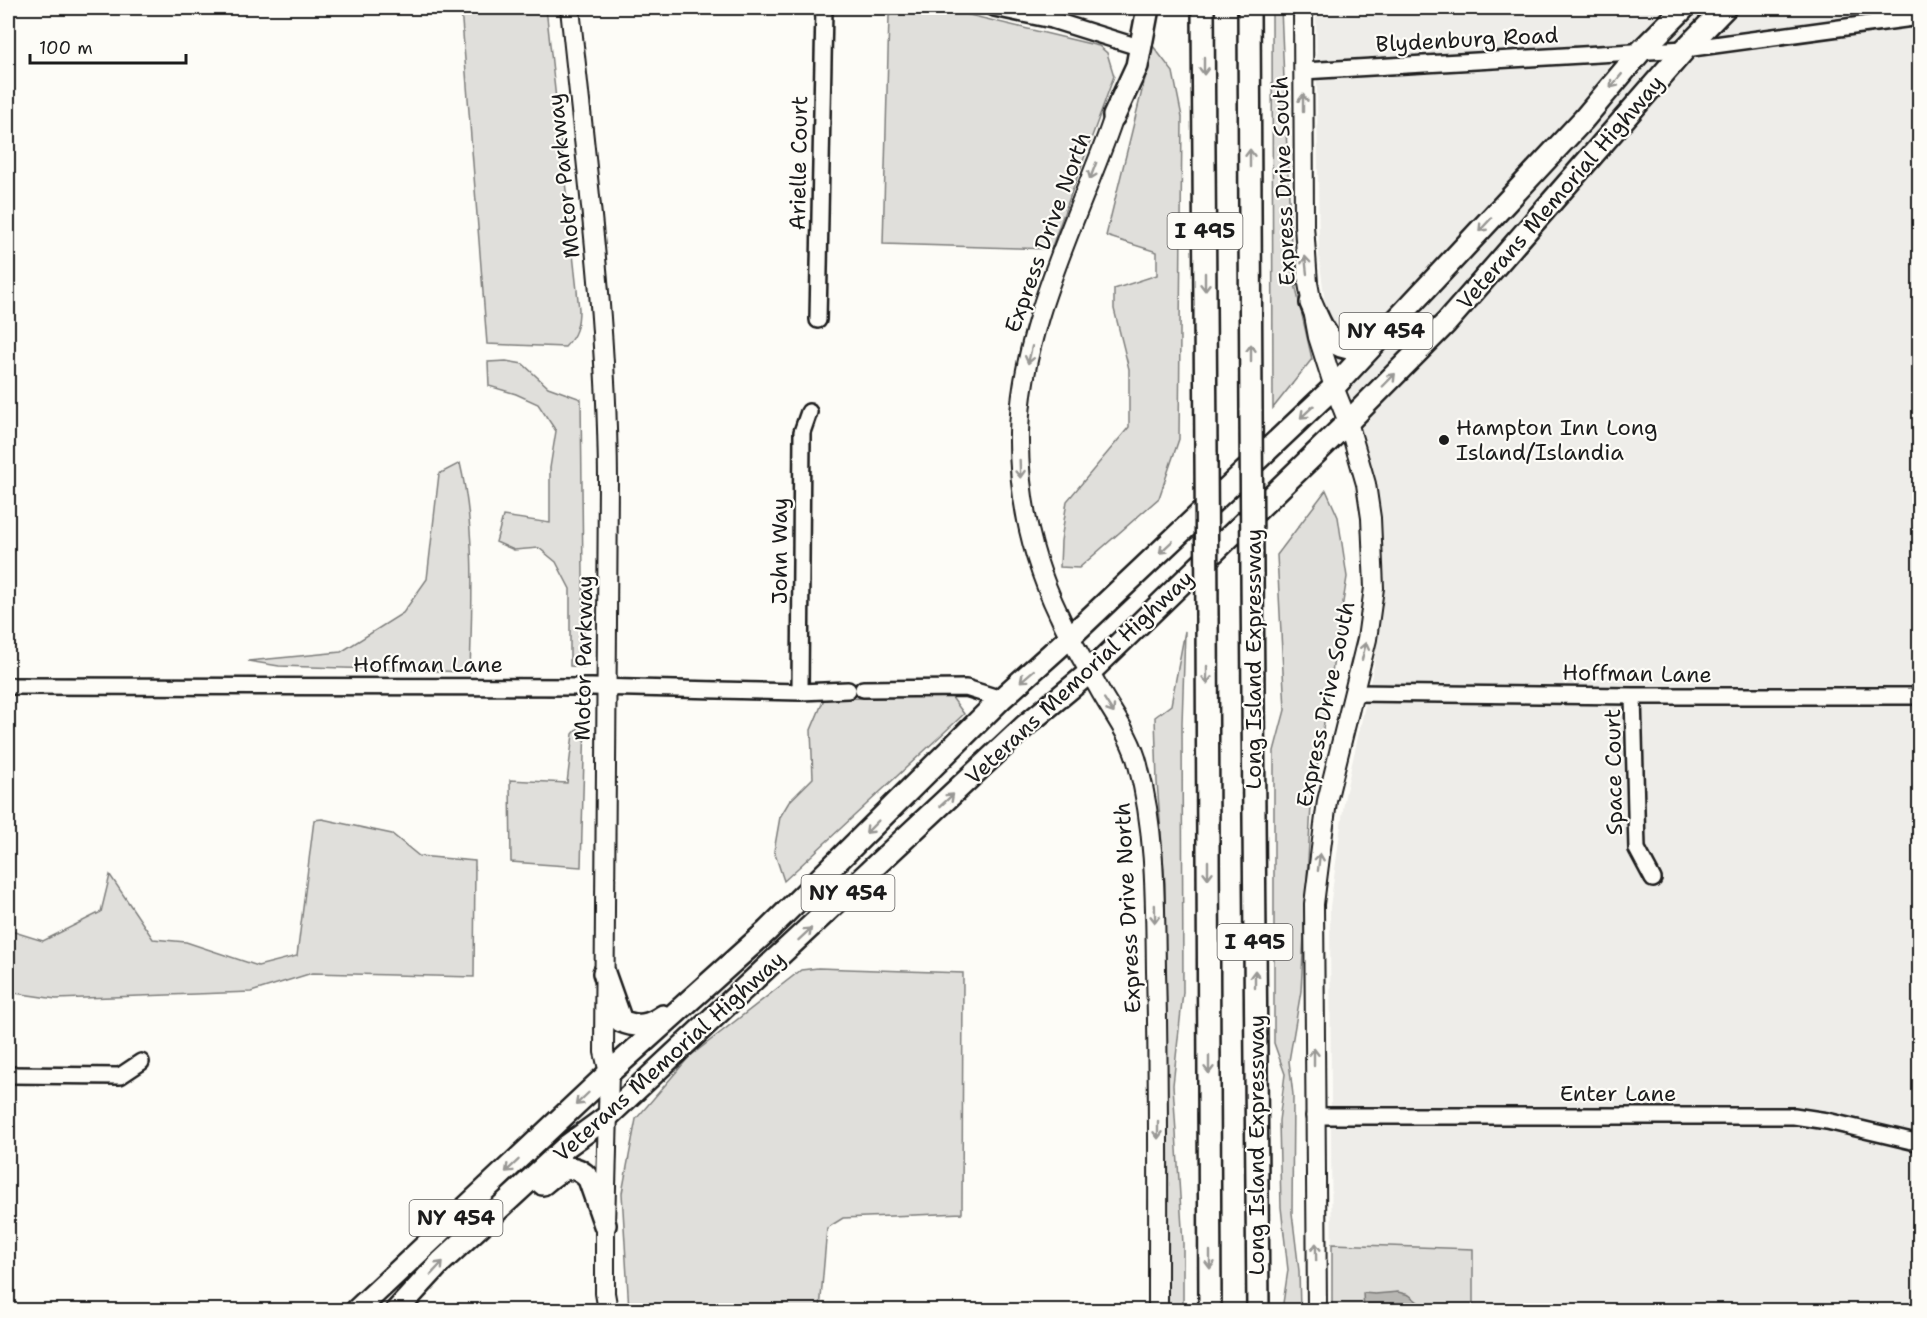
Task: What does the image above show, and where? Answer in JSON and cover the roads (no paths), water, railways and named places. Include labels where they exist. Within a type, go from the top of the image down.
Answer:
[{"type":"highway","points":[[1114,116],[1137,66],[1148,8]]},
{"type":"highway","name":"Long Island Expressway","points":[[1203,8],[1210,1311]]},
{"type":"highway","name":"Long Island Expressway","points":[[1249,8],[1258,1311]]},
{"type":"highway","name":"Veterans Memorial Highway","points":[[357,1311],[609,1073],[767,931],[1001,699],[1070,637],[1334,387],[1584,120],[1640,52],[1684,8]]},
{"type":"highway","name":"Veterans Memorial Highway","points":[[397,1311],[441,1262],[567,1146],[609,1116],[1026,725],[1090,672],[1348,422],[1448,320],[1685,49],[1725,8]]},
{"type":"highway","points":[[1311,303],[1326,334],[1339,346],[1358,349],[1374,344]]},
{"type":"highway","points":[[604,973],[621,1021],[643,1026],[653,1023],[728,966]]},
{"type":"highway","points":[[474,1233],[519,1204],[560,1170],[566,1168],[576,1170],[589,1179],[605,1225]]},
{"type":"main road","name":"Motor Parkway","points":[[570,8],[605,365],[608,479],[604,1052],[609,1073],[605,1225],[605,1293],[608,1311]]},
{"type":"main road","name":"Express Drive North","points":[[1138,8],[1132,45],[1114,116],[1045,300],[1030,351],[1021,411],[1019,470],[1027,526],[1042,577],[1070,637],[1123,727],[1134,752],[1149,812],[1158,1037],[1158,1311]]},
{"type":"main road","name":"Express Drive South","points":[[1303,8],[1304,243],[1311,303],[1318,337],[1348,422],[1366,484],[1371,518],[1374,588],[1367,639],[1327,801],[1314,904],[1317,1311]]},
{"type":"street","name":"Arielle Court","points":[[818,320],[824,8]]},
{"type":"street","points":[[994,8],[1054,14],[1132,45]]},
{"type":"street","name":"Blydenburg Road","points":[[1303,71],[1685,49],[1920,17]]},
{"type":"street","name":"John Way","points":[[800,692],[802,432],[809,412]]},
{"type":"street","name":"Hoffman Lane","points":[[8,686],[606,688],[800,692],[966,688],[1001,699]]},
{"type":"street","name":"Hoffman Lane","points":[[1354,693],[1920,696]]},
{"type":"street","name":"Space Court","points":[[1633,696],[1637,849],[1653,879]]},
{"type":"street","points":[[8,1075],[120,1076],[141,1062]]},
{"type":"street","name":"Enter Lane","points":[[1314,1116],[1794,1116],[1827,1121],[1920,1143]]},
{"type":"place","name":"Hampton Inn Long Island/Islandia","points":[[1444,440]]}]
